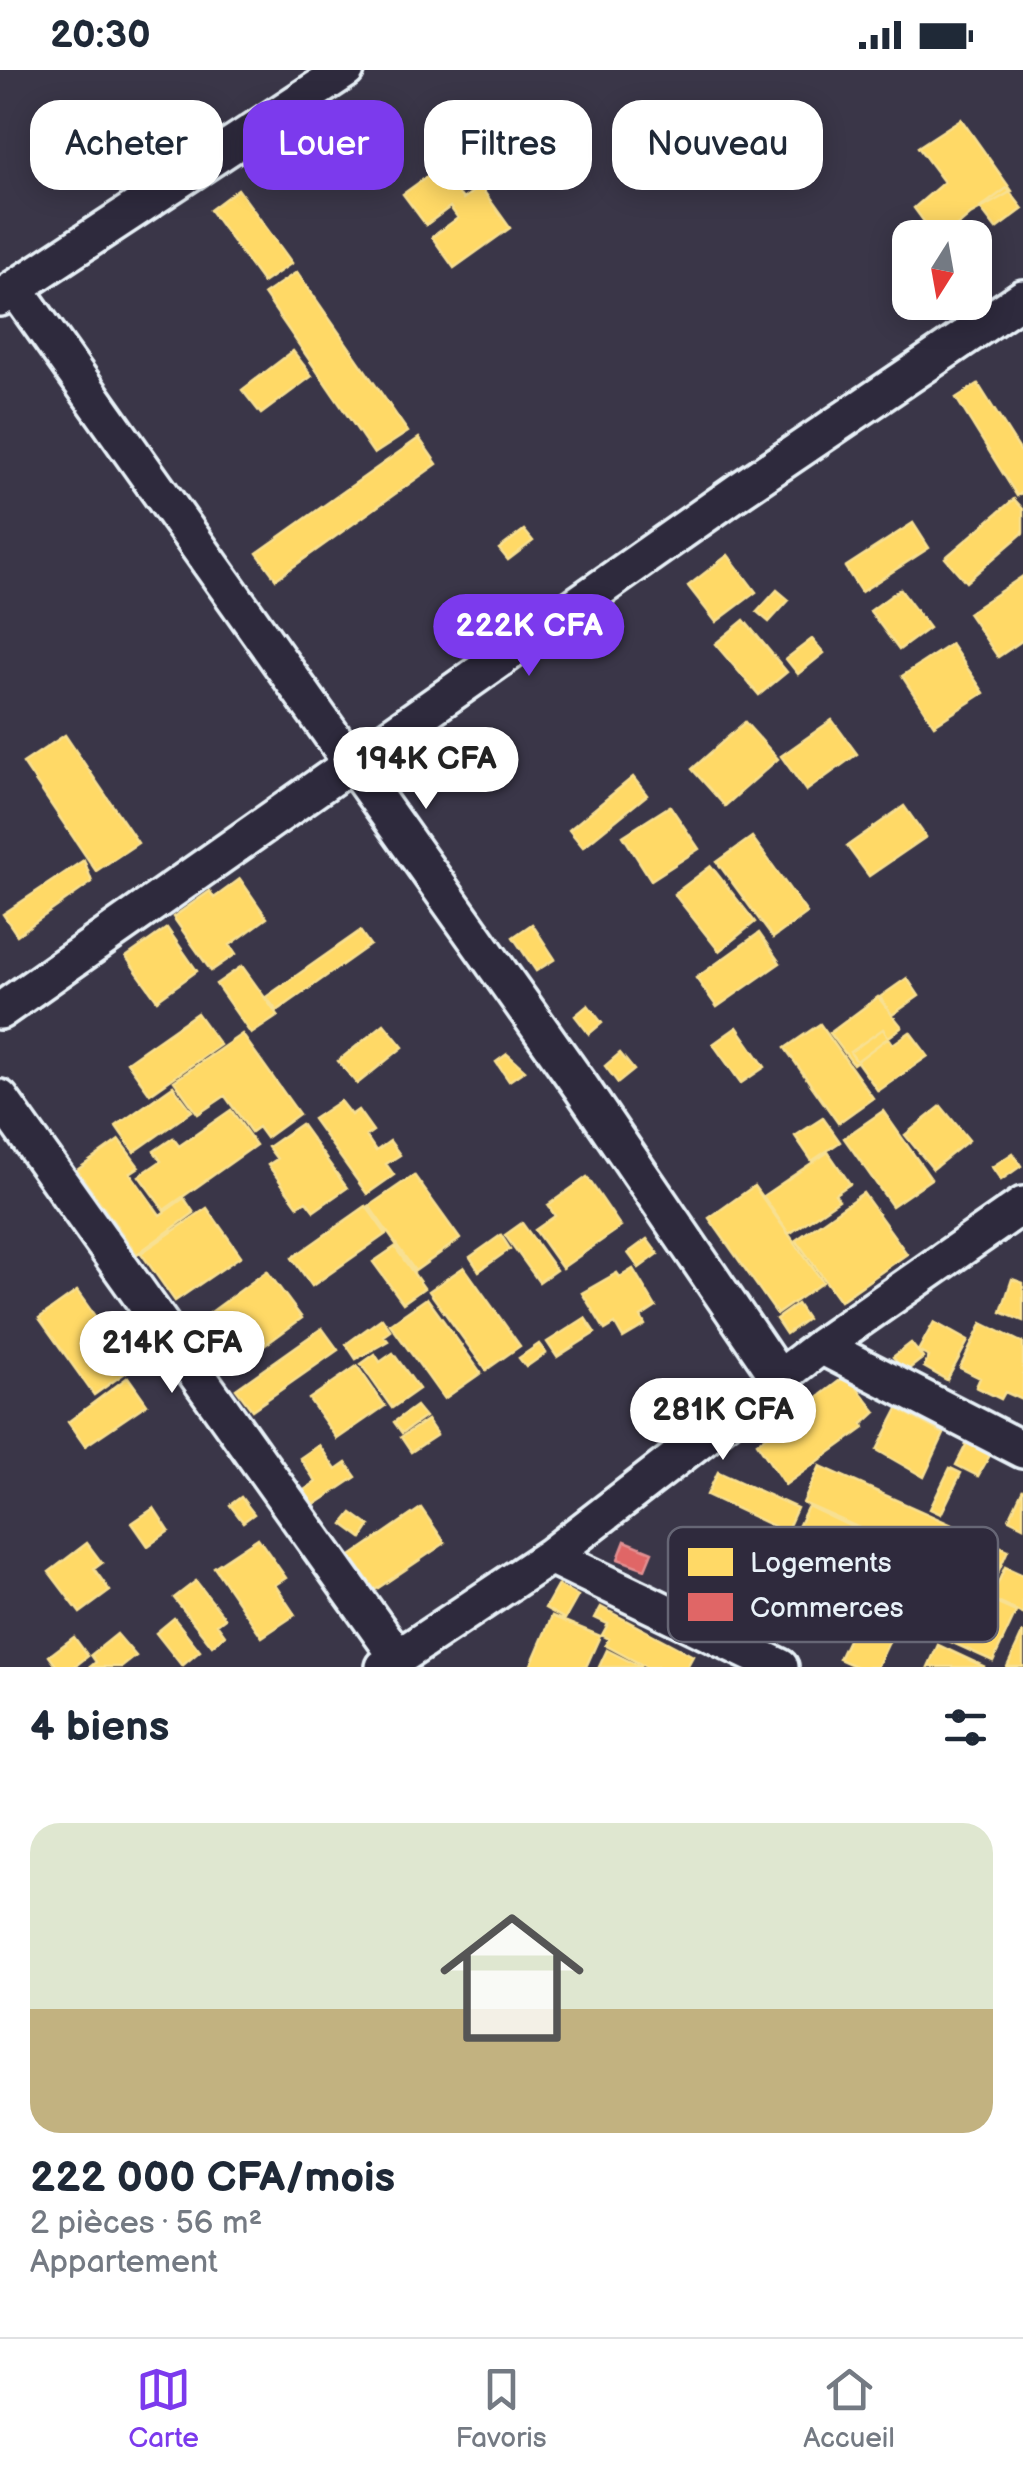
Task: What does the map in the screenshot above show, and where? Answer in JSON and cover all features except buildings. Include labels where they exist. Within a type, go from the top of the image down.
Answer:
[{"type":"street","points":[[346,70],[7,293],[352,764],[581,1087],[779,1378]]},
{"type":"street","points":[[0,1010],[740,490],[1023,298]]},
{"type":"street","points":[[0,1098],[390,1661],[550,1556],[820,1346],[1023,1206]]},
{"type":"street","points":[[820,1346],[1023,1450]]},
{"type":"street","points":[[550,1556],[668,1625]]},
{"type":"street","points":[[714,1652],[780,1667]]}]
